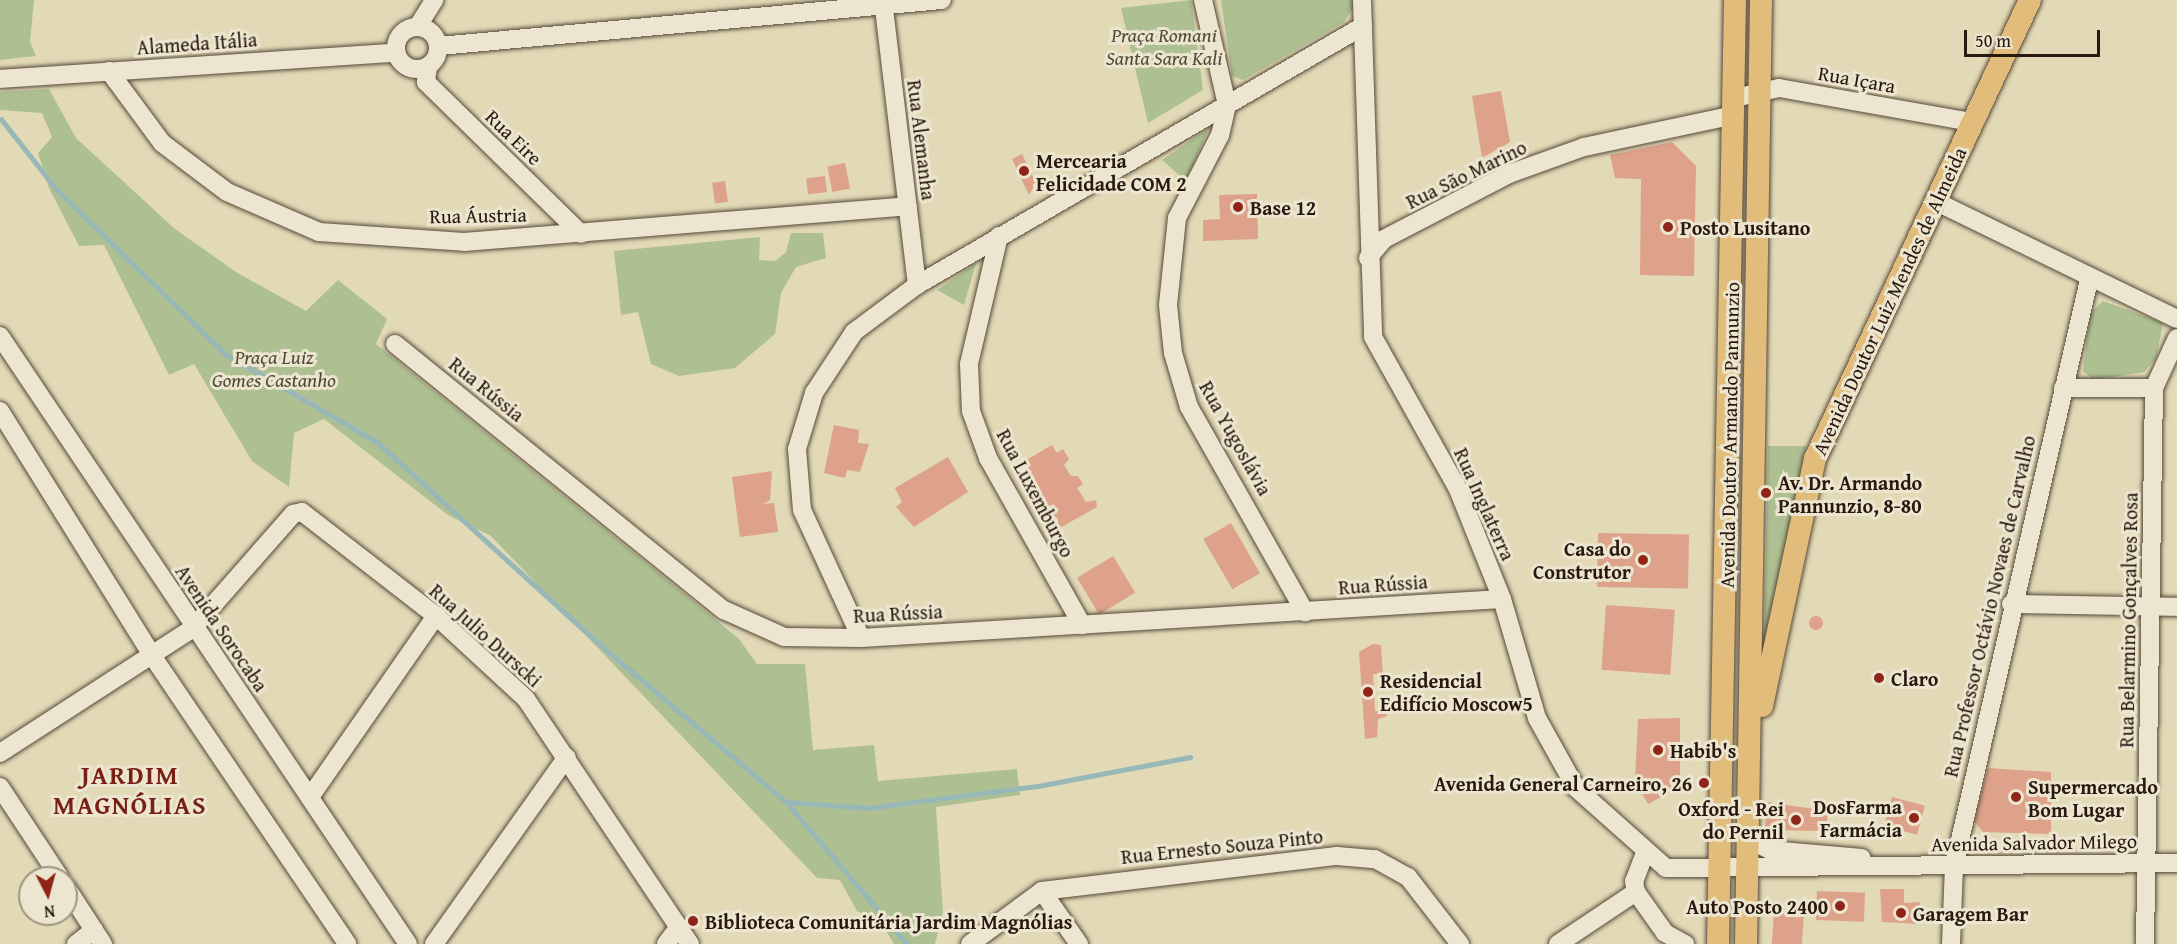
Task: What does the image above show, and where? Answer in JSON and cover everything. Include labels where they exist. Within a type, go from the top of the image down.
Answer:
[{"type":"main road","name":"Avenida Doutor Armando Pannunzio","points":[[1718,944],[1735,107],[1735,0]]},
{"type":"main road","name":"Avenida Doutor Armando Pannunzio","points":[[1746,944],[1751,754],[1761,0]]},
{"type":"main road","name":"Avenida Doutor Luiz Mendes de Almeida","points":[[1751,754],[1815,459],[2030,0]]},
{"type":"street","points":[[434,0],[418,26],[401,34],[396,53],[409,67],[428,67],[439,46]]},
{"type":"street","points":[[439,46],[883,3],[942,0]]},
{"type":"street","name":"Rua Yugoslávia","points":[[1203,0],[1227,105],[1220,135],[1177,218],[1168,305],[1173,353],[1189,407],[1305,612]]},
{"type":"street","name":"Rua Inglaterra","points":[[1362,0],[1372,337],[1457,487],[1502,599],[1537,718],[1576,788],[1645,854],[1666,868],[1748,871]]},
{"type":"street","name":"Rua Alemanha","points":[[883,3],[917,285]]},
{"type":"street","points":[[418,26],[434,34],[439,46]]},
{"type":"street","points":[[861,638],[802,510],[797,449],[814,393],[831,361],[854,332],[917,285],[1363,26]]},
{"type":"street","name":"Alameda Itália","points":[[0,79],[396,53]]},
{"type":"street","name":"Rua Eire","points":[[428,67],[426,82],[581,234]]},
{"type":"street","name":"Rua Áustria","points":[[109,71],[162,143],[227,192],[319,232],[464,242],[908,206]]},
{"type":"street","name":"Rua Içara","points":[[1735,107],[1760,89],[1972,122]]},
{"type":"street","name":"Rua São Marino","points":[[1368,258],[1384,239],[1509,174],[1584,147],[1735,107]]},
{"type":"street","points":[[1935,201],[2089,280],[2177,319]]},
{"type":"street","name":"Rua Luxemburgo","points":[[999,236],[969,364],[971,411],[988,458],[1082,625]]},
{"type":"street","name":"Rua Professor Octávio Novaes de Carvalho","points":[[1951,944],[1954,866],[2011,604],[2089,280]]},
{"type":"street","name":"Avenida Sorocaba","points":[[0,336],[193,628],[408,944]]},
{"type":"street","name":"Rua Belarmino Gonçalves Rosa","points":[[2145,944],[2154,388],[2177,338]]},
{"type":"street","name":"Rua Rússia","points":[[395,344],[724,610],[784,637],[861,638],[1502,599]]},
{"type":"street","points":[[2063,388],[2154,388]]},
{"type":"street","points":[[0,411],[152,654],[347,944]]},
{"type":"street","name":"Rua Julio Durscki","points":[[193,628],[297,511],[436,616],[526,699],[567,757],[690,944]]},
{"type":"street","points":[[2011,604],[2177,608]]},
{"type":"street","points":[[310,797],[436,616]]},
{"type":"street","points":[[0,753],[193,628]]},
{"type":"street","points":[[434,944],[567,757]]},
{"type":"street","points":[[0,787],[52,866]]},
{"type":"street","points":[[1749,839],[1770,850],[1954,866]]},
{"type":"street","points":[[1645,854],[1634,881],[1636,892],[1665,933],[1685,944]]},
{"type":"street","name":"Rua Ernesto Souza Pinto","points":[[970,944],[1042,891],[1337,856],[1375,859],[1408,877],[1460,944]]},
{"type":"street","name":"Avenida Salvador Milego","points":[[1748,871],[2177,863]]},
{"type":"street","points":[[1042,891],[1079,944]]},
{"type":"street","points":[[1558,944],[1636,892]]},
{"type":"street","points":[[76,944],[99,937],[78,905]]},
{"type":"street","points":[[666,944],[679,927]]},
{"type":"green space","points":[[0,0],[34,0],[30,42],[36,56],[0,60]]},
{"type":"green space","name":"Praça Romani Santa Sara Kali","points":[[1191,0],[1203,90],[1148,123],[1121,8]]},
{"type":"green space","points":[[1221,0],[1354,0],[1354,7],[1344,22],[1243,80],[1232,76]]},
{"type":"green space","name":"Praça Luiz Gomes Castanho","points":[[49,89],[76,138],[175,229],[236,272],[306,311],[338,280],[387,319],[376,344],[739,639],[757,664],[805,664],[813,750],[874,745],[878,781],[1017,769],[1020,795],[936,807],[943,912],[935,944],[894,944],[882,924],[857,911],[840,880],[817,878],[491,536],[448,515],[324,419],[294,433],[289,487],[252,461],[194,364],[169,375],[104,245],[79,246],[49,188],[38,153],[52,137],[42,113],[0,110],[0,92]]},
{"type":"green space","points":[[1209,128],[1186,181],[1162,160]]},
{"type":"green space","points":[[791,233],[823,233],[826,258],[796,267],[781,293],[775,334],[735,368],[679,376],[651,364],[638,312],[621,315],[614,251],[760,237],[759,260],[775,261],[786,252]]},
{"type":"green space","points":[[976,263],[964,305],[937,290]]},
{"type":"green space","points":[[2103,301],[2163,323],[2156,358],[2144,372],[2094,380],[2083,371],[2090,314]]},
{"type":"green space","points":[[1768,446],[1806,446],[1764,653]]},
{"type":"building","points":[[1501,91],[1510,142],[1482,158],[1472,96]]},
{"type":"building","name":"Posto Lusitano","points":[[1672,142],[1696,166],[1694,276],[1640,275],[1641,179],[1615,178],[1610,155]]},
{"type":"building","name":"Mercearia Felicidade COM 2","points":[[1022,154],[1036,183],[1029,195],[1012,159]]},
{"type":"building","points":[[845,163],[850,189],[832,192],[827,166]]},
{"type":"building","points":[[825,176],[827,192],[808,194],[806,178]]},
{"type":"building","points":[[725,181],[728,202],[715,204],[712,183]]},
{"type":"building","name":"Base 12","points":[[1257,194],[1258,239],[1203,241],[1203,220],[1220,219],[1219,195]]},
{"type":"building","points":[[834,425],[859,430],[858,443],[869,444],[860,472],[847,470],[845,478],[824,473]]},
{"type":"building","points":[[1052,445],[1057,453],[1063,449],[1069,459],[1064,465],[1071,476],[1078,476],[1083,484],[1077,488],[1086,502],[1096,500],[1097,507],[1056,530],[1058,519],[1035,497],[1041,493],[1025,477],[1029,472],[1023,462]]},
{"type":"building","points":[[948,457],[968,492],[914,527],[896,507],[902,502],[895,488]]},
{"type":"building","points":[[772,471],[770,500],[763,504],[774,503],[778,532],[740,537],[732,477]]},
{"type":"building","points":[[1231,523],[1260,573],[1232,589],[1203,539]]},
{"type":"building","name":"Casa do Construtor","points":[[1598,533],[1689,535],[1688,589],[1597,587]]},
{"type":"building","points":[[1113,556],[1135,593],[1099,614],[1077,578]]},
{"type":"building","points":[[1606,605],[1675,610],[1670,675],[1601,670]]},
{"type":"building","points":[[1813,616],[1819,616],[1823,623],[1819,630],[1813,630],[1809,626],[1809,620]]},
{"type":"building","name":"Residencial Edifício Moscow5","points":[[1373,644],[1381,645],[1383,675],[1373,674],[1375,711],[1386,708],[1387,716],[1378,719],[1377,737],[1365,739],[1359,652]]},
{"type":"building","name":"Habib's","points":[[1680,718],[1680,787],[1648,804],[1635,781],[1638,719]]},
{"type":"building","name":"Supermercado Bom Lugar","points":[[1988,768],[2051,772],[2051,834],[1983,832],[1974,821]]},
{"type":"building","points":[[1892,797],[1925,806],[1917,835],[1884,826]]},
{"type":"building","name":"Oxford - Rei do Pernil","points":[[1766,802],[1828,811],[1826,831],[1765,830]]},
{"type":"building","name":"Garagem Bar","points":[[1880,889],[1904,889],[1904,903],[1920,902],[1920,924],[1882,922]]},
{"type":"building","name":"Auto Posto 2400","points":[[1817,891],[1865,893],[1864,922],[1816,920]]},
{"type":"building","name":"Biblioteca Comunitária Jardim Magnólias","points":[[693,912],[702,918],[690,935],[683,925]]},
{"type":"building","name":"Auto Posto 2400","points":[[1774,913],[1804,915],[1802,944],[1772,944]]},
{"type":"waterway","points":[[1,119],[56,189],[225,354],[377,442],[599,644],[786,802],[907,944]]},
{"type":"waterway","points":[[786,802],[868,808],[1038,786],[1190,757]]},
{"type":"place","name":"Mercearia Felicidade COM 2","points":[[1024,171]]},
{"type":"place","name":"Base 12","points":[[1238,207]]},
{"type":"place","name":"Posto Lusitano","points":[[1668,227]]},
{"type":"place","name":"Av. Dr. Armando Pannunzio, 8-80","points":[[1766,493]]},
{"type":"place","name":"Casa do Construtor","points":[[1643,560]]},
{"type":"place","name":"Claro","points":[[1879,678]]},
{"type":"place","name":"Residencial Edifício Moscow5","points":[[1368,692]]},
{"type":"place","name":"Habib's","points":[[1658,750]]},
{"type":"place","name":"Avenida General Carneiro, 26","points":[[1704,783]]},
{"type":"place","name":"Supermercado Bom Lugar","points":[[2016,797]]},
{"type":"place","name":"DosFarma Farmácia","points":[[1914,818]]},
{"type":"place","name":"Oxford - Rei do Pernil","points":[[1796,820]]},
{"type":"place","name":"Auto Posto 2400","points":[[1840,906]]},
{"type":"place","name":"Garagem Bar","points":[[1901,913]]},
{"type":"place","name":"Biblioteca Comunitária Jardim Magnólias","points":[[693,921]]},
{"type":"district","name":"JARDIM MAGNÓLIAS","points":[[130,790]]}]
